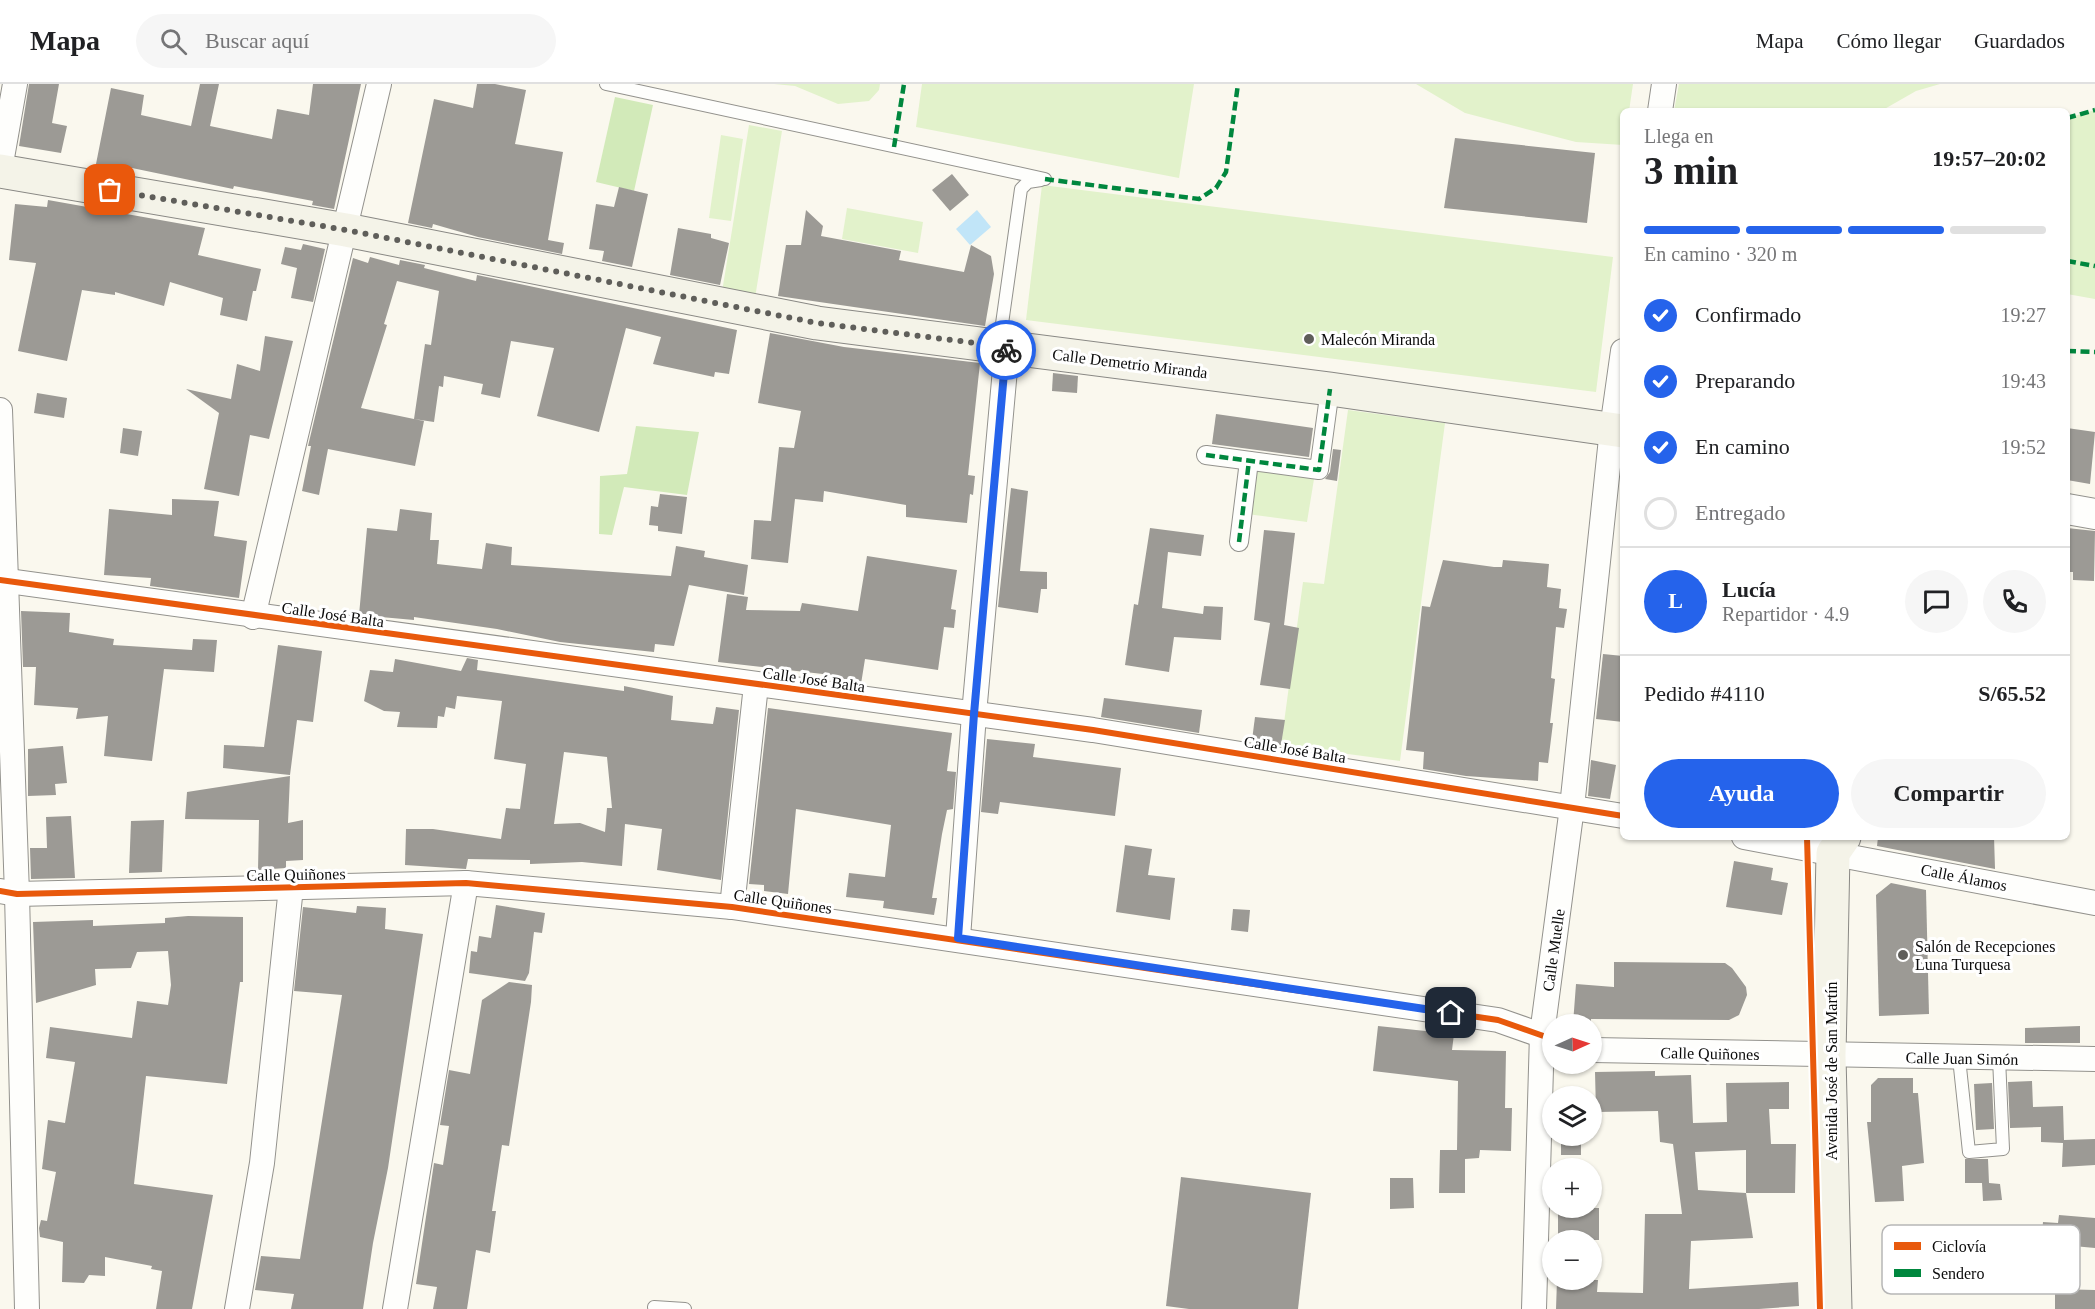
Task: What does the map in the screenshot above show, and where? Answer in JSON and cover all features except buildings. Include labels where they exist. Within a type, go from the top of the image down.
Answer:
[{"type":"main road","name":"Calle Demetrio Miranda","points":[[0,170],[346,230],[817,323],[1330,389],[1618,430]]},
{"type":"main road","name":"Avenida José de San Martín","points":[[1834,1309],[1844,846]]},
{"type":"main road","name":"Avenida José de San Martín","points":[[1840,1056],[1855,1309]]},
{"type":"street","points":[[0,170],[15,84]]},
{"type":"street","points":[[253,617],[379,84]]},
{"type":"street","points":[[1660,108],[1664,84]]},
{"type":"street","points":[[958,938],[1003,346]]},
{"type":"street","points":[[1206,455],[1319,470],[1330,389]]},
{"type":"street","name":"Calle Muelle","points":[[1550,1014],[1620,398]]},
{"type":"street","points":[[0,410],[9,892],[27,1309]]},
{"type":"street","points":[[1239,542],[1250,461]]},
{"type":"street","points":[[2070,510],[2095,514]]},
{"type":"street","name":"Calle José Balta","points":[[4,581],[253,617],[1105,732],[1620,815]]},
{"type":"street","points":[[732,907],[756,685]]},
{"type":"street","points":[[1777,840],[1844,846]]},
{"type":"street","name":"Calle Álamos","points":[[1844,846],[2095,903]]},
{"type":"street","points":[[395,1309],[466,883]]},
{"type":"street","name":"Calle Quiñones","points":[[9,892],[466,883],[732,907],[958,938],[1498,1020],[1542,1035]]},
{"type":"street","points":[[237,1309],[262,1163],[291,887]]},
{"type":"street","name":"Calle Quiñones","points":[[1602,1050],[1840,1056]]},
{"type":"street","name":"Calle Juan Simón","points":[[1840,1056],[2095,1059]]},
{"type":"street","name":"Calle Muelle","points":[[1534,1309],[1545,1074]]},
{"type":"lane","points":[[606,84],[1045,179],[1028,182],[1021,189],[1003,346]]},
{"type":"lane","points":[[1959,1058],[1969,1152],[2003,1149],[2000,1058]]},
{"type":"lane","points":[[654,1307],[685,1309]]},
{"type":"green space","points":[[774,84],[880,84],[879,90],[869,101],[838,104],[795,86]]},
{"type":"green space","points":[[922,84],[1194,84],[1179,178],[916,127]]},
{"type":"green space","points":[[1416,84],[1633,84],[1629,108],[1620,108],[1620,145],[1576,142],[1465,113]]},
{"type":"green space","points":[[1679,84],[1940,84],[1916,91],[1886,108],[1675,108]]},
{"type":"green space","points":[[615,97],[653,105],[634,191],[596,182]]},
{"type":"green space","points":[[2095,110],[2095,299],[2070,295],[2070,117]]},
{"type":"green space","points":[[749,125],[782,131],[755,298],[722,292]]},
{"type":"green space","points":[[721,135],[743,139],[731,221],[709,218]]},
{"type":"green space","points":[[1042,185],[1613,257],[1596,392],[1026,320]]},
{"type":"green space","points":[[847,208],[923,222],[918,253],[842,239]]},
{"type":"green space","points":[[1348,410],[1445,423],[1400,761],[1281,745],[1303,582],[1324,584]]},
{"type":"green space","points":[[636,426],[699,432],[687,495],[624,487],[612,535],[599,534],[600,476],[627,474]]},
{"type":"green space","points":[[1252,464],[1315,473],[1307,522],[1247,514]]},
{"type":"water","points":[[977,210],[991,227],[970,245],[956,229]]},
{"type":"marked path","points":[[894,147],[904,84]]},
{"type":"marked path","points":[[1045,179],[1199,199],[1216,188],[1226,172],[1238,84]]},
{"type":"marked path","points":[[2070,117],[2095,110]]},
{"type":"marked path","points":[[2070,262],[2095,266]]},
{"type":"marked path","points":[[2070,351],[2095,352]]},
{"type":"marked path","points":[[1206,455],[1319,470],[1330,389]]},
{"type":"marked path","points":[[1239,542],[1249,461]]},
{"type":"cycle path","points":[[0,580],[1093,730],[1620,816]]},
{"type":"cycle path","points":[[1807,840],[1820,1309]]},
{"type":"cycle path","points":[[0,891],[17,894],[466,883],[732,907],[1498,1020],[1542,1035]]},
{"type":"way so far","points":[[110,190],[346,230],[817,323],[1007,347],[1006,350]]},
{"type":"place","name":"Malecón Miranda","points":[[1309,339]]},
{"type":"place","name":"Salón de Recepciones Luna Turquesa","points":[[1903,955]]},
{"type":"route","points":[[1006,350],[974,714],[958,938],[1451,1013]]}]
